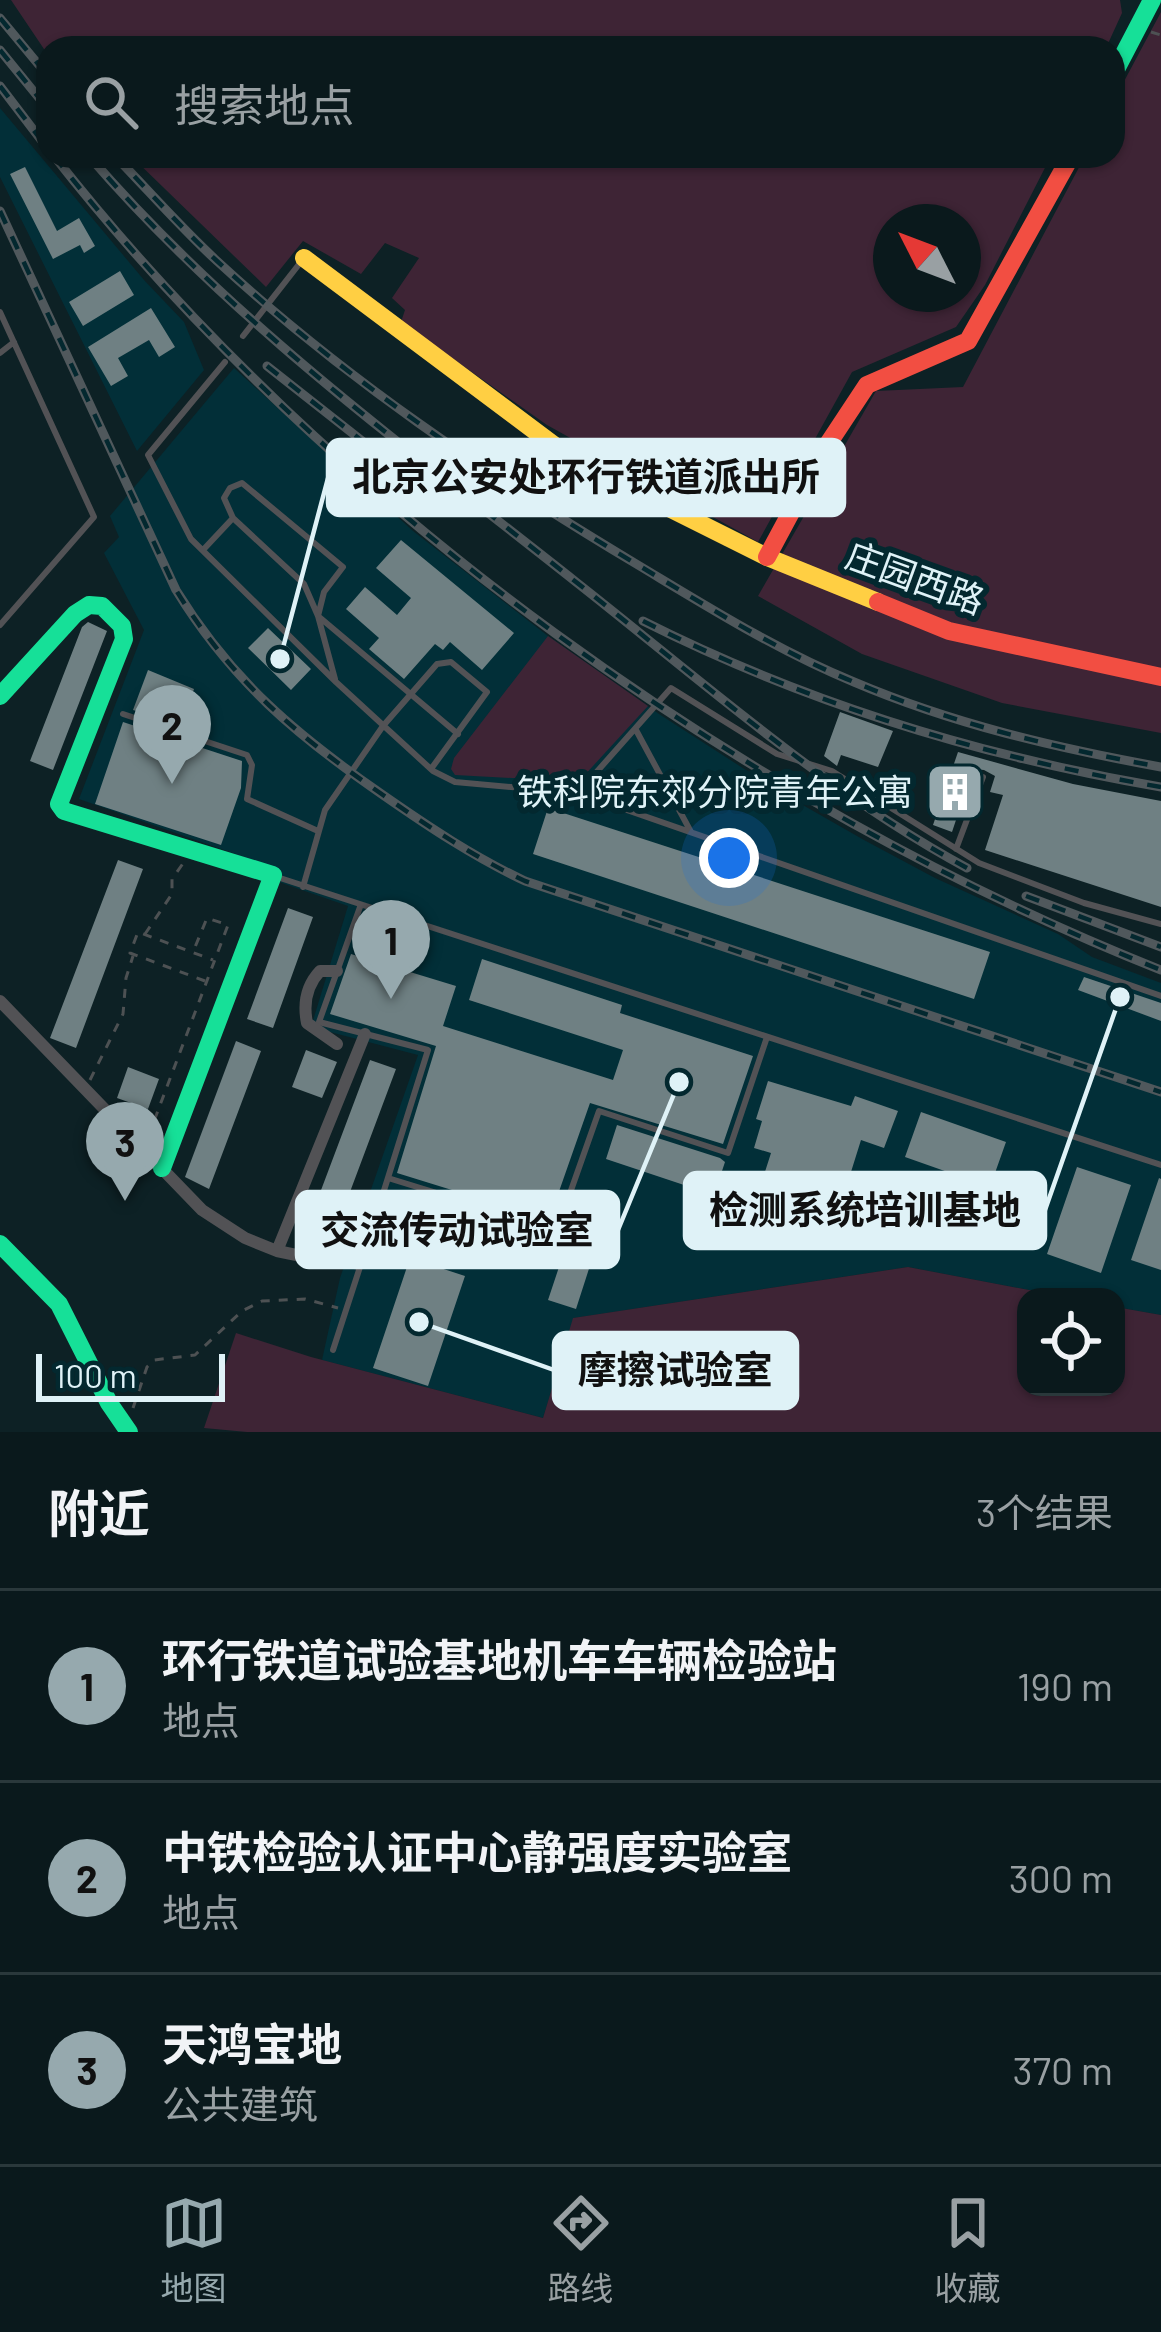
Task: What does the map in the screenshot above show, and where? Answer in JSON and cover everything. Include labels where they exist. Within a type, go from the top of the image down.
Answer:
[{"type":"street","points":[[1125,52],[1153,0]]},
{"type":"street","points":[[767,556],[826,447],[867,385],[968,341],[1064,168]]},
{"type":"street","name":"庄园西路","points":[[304,258],[575,461],[767,556],[950,631],[1161,677]]},
{"type":"street","points":[[4,684],[75,614],[89,605],[103,606],[122,626],[124,639],[59,804],[64,811],[273,875],[162,1168]]},
{"type":"street","points":[[337,971],[320,971],[304,1001],[308,1023],[337,1044]]},
{"type":"street","points":[[0,1001],[202,1210],[245,1238],[277,1251],[335,1263]]},
{"type":"street","points":[[277,1251],[365,1034]]},
{"type":"street","points":[[0,1244],[38,1277],[65,1313],[106,1403],[131,1424]]},
{"type":"lane","points":[[243,336],[304,258]]},
{"type":"lane","points":[[0,312],[94,517],[0,625]]},
{"type":"lane","points":[[0,353],[14,342]]},
{"type":"lane","points":[[225,362],[148,455],[191,539],[431,769],[455,782],[578,794],[1161,997]]},
{"type":"lane","points":[[318,616],[324,592],[343,567],[242,483],[230,488],[224,498],[233,518],[304,584],[336,682]]},
{"type":"lane","points":[[202,551],[233,518]]},
{"type":"lane","points":[[318,616],[458,734]]},
{"type":"lane","points":[[303,886],[325,811],[410,694],[437,664],[452,662],[487,692],[431,769]]},
{"type":"lane","points":[[578,794],[671,688],[777,754],[832,771],[979,863],[1084,903],[1161,924]]},
{"type":"lane","points":[[124,714],[247,755],[252,765],[247,799],[318,831]]},
{"type":"lane","points":[[636,730],[692,832]]},
{"type":"lane","points":[[956,849],[983,777]]},
{"type":"lane","points":[[273,875],[1161,1166]]},
{"type":"lane","points":[[333,1349],[428,1050],[319,1022],[360,907]]},
{"type":"lane","points":[[388,1178],[557,1231],[599,1111],[728,1153],[766,1040]]},
{"type":"lane","points":[[335,1263],[360,1267]]},
{"type":"path","points":[[145,934],[172,894],[172,879],[190,850]]},
{"type":"path","points":[[143,1150],[228,925],[206,918],[193,952]]},
{"type":"path","points":[[207,982],[130,953],[138,932],[215,960]]},
{"type":"path","points":[[84,1088],[97,1073],[123,1014],[126,978],[134,955]]},
{"type":"path","points":[[131,1424],[134,1402],[154,1360],[195,1355],[242,1311],[262,1300],[305,1299],[346,1311]]},
{"type":"shaded area","points":[[11,0],[1120,0],[1122,13],[1111,36],[36,37]]},
{"type":"shaded area","points":[[1161,12],[1161,733],[1002,703],[862,654],[758,596],[876,391],[963,387],[1079,168],[1125,168],[1125,80]]},
{"type":"shaded area","points":[[0,108],[36,151],[36,168],[50,168],[184,322],[204,370],[137,451],[0,177]]},
{"type":"shaded area","points":[[143,168],[1045,168],[981,291],[981,204],[873,204],[873,312],[966,312],[956,327],[852,372],[758,542],[547,425],[401,322],[405,310],[392,298],[419,258],[385,243],[361,274],[303,241],[266,287]]},
{"type":"shaded area","points":[[234,368],[413,531],[548,636],[659,714],[864,840],[1058,934],[1092,957],[1161,983],[1161,1315],[1125,1309],[1125,1288],[1019,1288],[908,1267],[574,1318],[543,1418],[322,1360],[340,1278],[418,1055],[311,1027],[348,906],[276,881],[278,869],[79,799],[144,630],[104,553],[119,537],[110,516]]},
{"type":"shaded area","points":[[548,636],[648,706],[582,778],[455,775],[451,769],[454,758]]},
{"type":"shaded area","points":[[908,1267],[1019,1288],[1017,1396],[1125,1396],[1125,1309],[1161,1315],[1161,1432],[247,1432],[204,1428],[236,1333],[543,1418],[573,1318]]},
{"type":"building","points":[[25,167],[57,231],[79,218],[95,246],[84,253],[80,245],[53,259],[10,174]]},
{"type":"building","points":[[120,271],[134,295],[83,326],[69,302]]},
{"type":"building","points":[[151,308],[175,347],[159,357],[149,340],[118,358],[128,376],[111,386],[88,347]]},
{"type":"building","points":[[401,540],[514,633],[482,670],[450,642],[443,650],[435,644],[404,679],[369,649],[379,638],[346,609],[365,587],[397,615],[411,598],[376,568]]},
{"type":"building","points":[[88,622],[107,631],[53,770],[30,761],[82,627]]},
{"type":"building","points":[[268,628],[311,669],[291,690],[248,648]]},
{"type":"building","points":[[148,670],[194,689],[181,725],[133,710]]},
{"type":"building","points":[[840,712],[893,731],[878,767],[841,755],[837,766],[824,756]]},
{"type":"building","points":[[123,722],[242,761],[241,788],[221,845],[95,804]]},
{"type":"building","points":[[958,752],[1073,784],[1161,801],[1161,907],[985,850],[1003,795],[990,792],[995,776],[984,770],[973,769],[952,832],[933,825]]},
{"type":"building","points":[[548,808],[990,952],[974,999],[533,854]]},
{"type":"building","points":[[118,860],[143,869],[76,1048],[50,1038]]},
{"type":"building","points":[[288,908],[313,917],[273,1028],[247,1019]]},
{"type":"building","points":[[351,954],[456,986],[443,1026],[613,1080],[623,1050],[469,1000],[482,959],[622,1005],[620,1013],[753,1056],[723,1144],[590,1103],[549,1220],[397,1173],[436,1046],[330,1014]]},
{"type":"building","points":[[1084,977],[1161,1003],[1161,1021],[1078,990]]},
{"type":"building","points":[[236,1041],[261,1051],[209,1189],[185,1177]]},
{"type":"building","points":[[306,1050],[337,1062],[322,1098],[292,1087]]},
{"type":"building","points":[[370,1060],[396,1069],[329,1248],[303,1238]]},
{"type":"building","points":[[128,1067],[159,1079],[148,1109],[117,1098]]},
{"type":"building","points":[[768,1081],[851,1106],[855,1096],[898,1111],[884,1148],[861,1140],[840,1207],[789,1192],[791,1186],[763,1178],[771,1153],[754,1148],[762,1121],[756,1119]]},
{"type":"building","points":[[921,1112],[1006,1142],[990,1187],[905,1157]]},
{"type":"building","points":[[617,1125],[720,1158],[725,1162],[714,1195],[606,1159]]},
{"type":"building","points":[[1077,1167],[1131,1185],[1101,1273],[1047,1254]]},
{"type":"building","points":[[1161,1179],[1161,1270],[1131,1260]]},
{"type":"building","points":[[569,1237],[596,1247],[576,1309],[548,1300]]},
{"type":"building","points":[[410,1258],[465,1276],[428,1386],[373,1368]]},
{"type":"railway","points":[[0,18],[36,62]]},
{"type":"railway","points":[[0,50],[36,94]]},
{"type":"railway","points":[[0,86],[36,133]]},
{"type":"railway","points":[[64,168],[164,286],[285,409],[416,525],[555,634],[701,733],[851,823],[1005,902],[1161,970]]},
{"type":"railway","points":[[100,168],[201,273],[385,432],[815,770],[967,868]]},
{"type":"railway","points":[[126,168],[217,261],[367,385],[527,496],[717,612],[826,670],[891,697],[1044,743],[1161,767]]},
{"type":"railway","points":[[0,211],[176,590],[243,679],[322,750],[435,830],[525,881],[1161,1092]]},
{"type":"railway","points":[[267,366],[430,488]]},
{"type":"railway","points":[[643,621],[768,678],[896,724],[1026,760],[1161,787]]},
{"type":"railway","points":[[1026,896],[1161,947]]},
{"type":"traffic: fast","points":[[1125,52],[1152,0]]},
{"type":"traffic: fast","points":[[0,696],[75,614],[89,605],[102,606],[122,626],[124,639],[59,804],[64,811],[273,875],[162,1168]]},
{"type":"traffic: fast","points":[[0,1244],[59,1304],[109,1403],[129,1432]]},
{"type":"traffic: slow","points":[[304,258],[575,461],[767,557],[878,602]]},
{"type":"traffic: jam","points":[[767,557],[826,447],[867,385],[968,341],[1064,168]]},
{"type":"traffic: jam","points":[[878,602],[949,631],[1161,677]]},
{"type":"place","name":"北京公安处环行铁道派出所","points":[[280,659]]},
{"type":"place","name":"中铁检验认证中心静强度实验室","points":[[172,784]]},
{"type":"place","name":"铁科院东郊分院青年公寓","points":[[955,792]]},
{"type":"place","name":"检测系统培训基地","points":[[1120,997]]},
{"type":"place","name":"环行铁道试验基地机车车辆检验站","points":[[391,999]]},
{"type":"place","name":"交流传动试验室","points":[[679,1082]]},
{"type":"place","name":"天鸿宝地","points":[[125,1201]]},
{"type":"place","name":"摩擦试验室","points":[[419,1322]]}]
